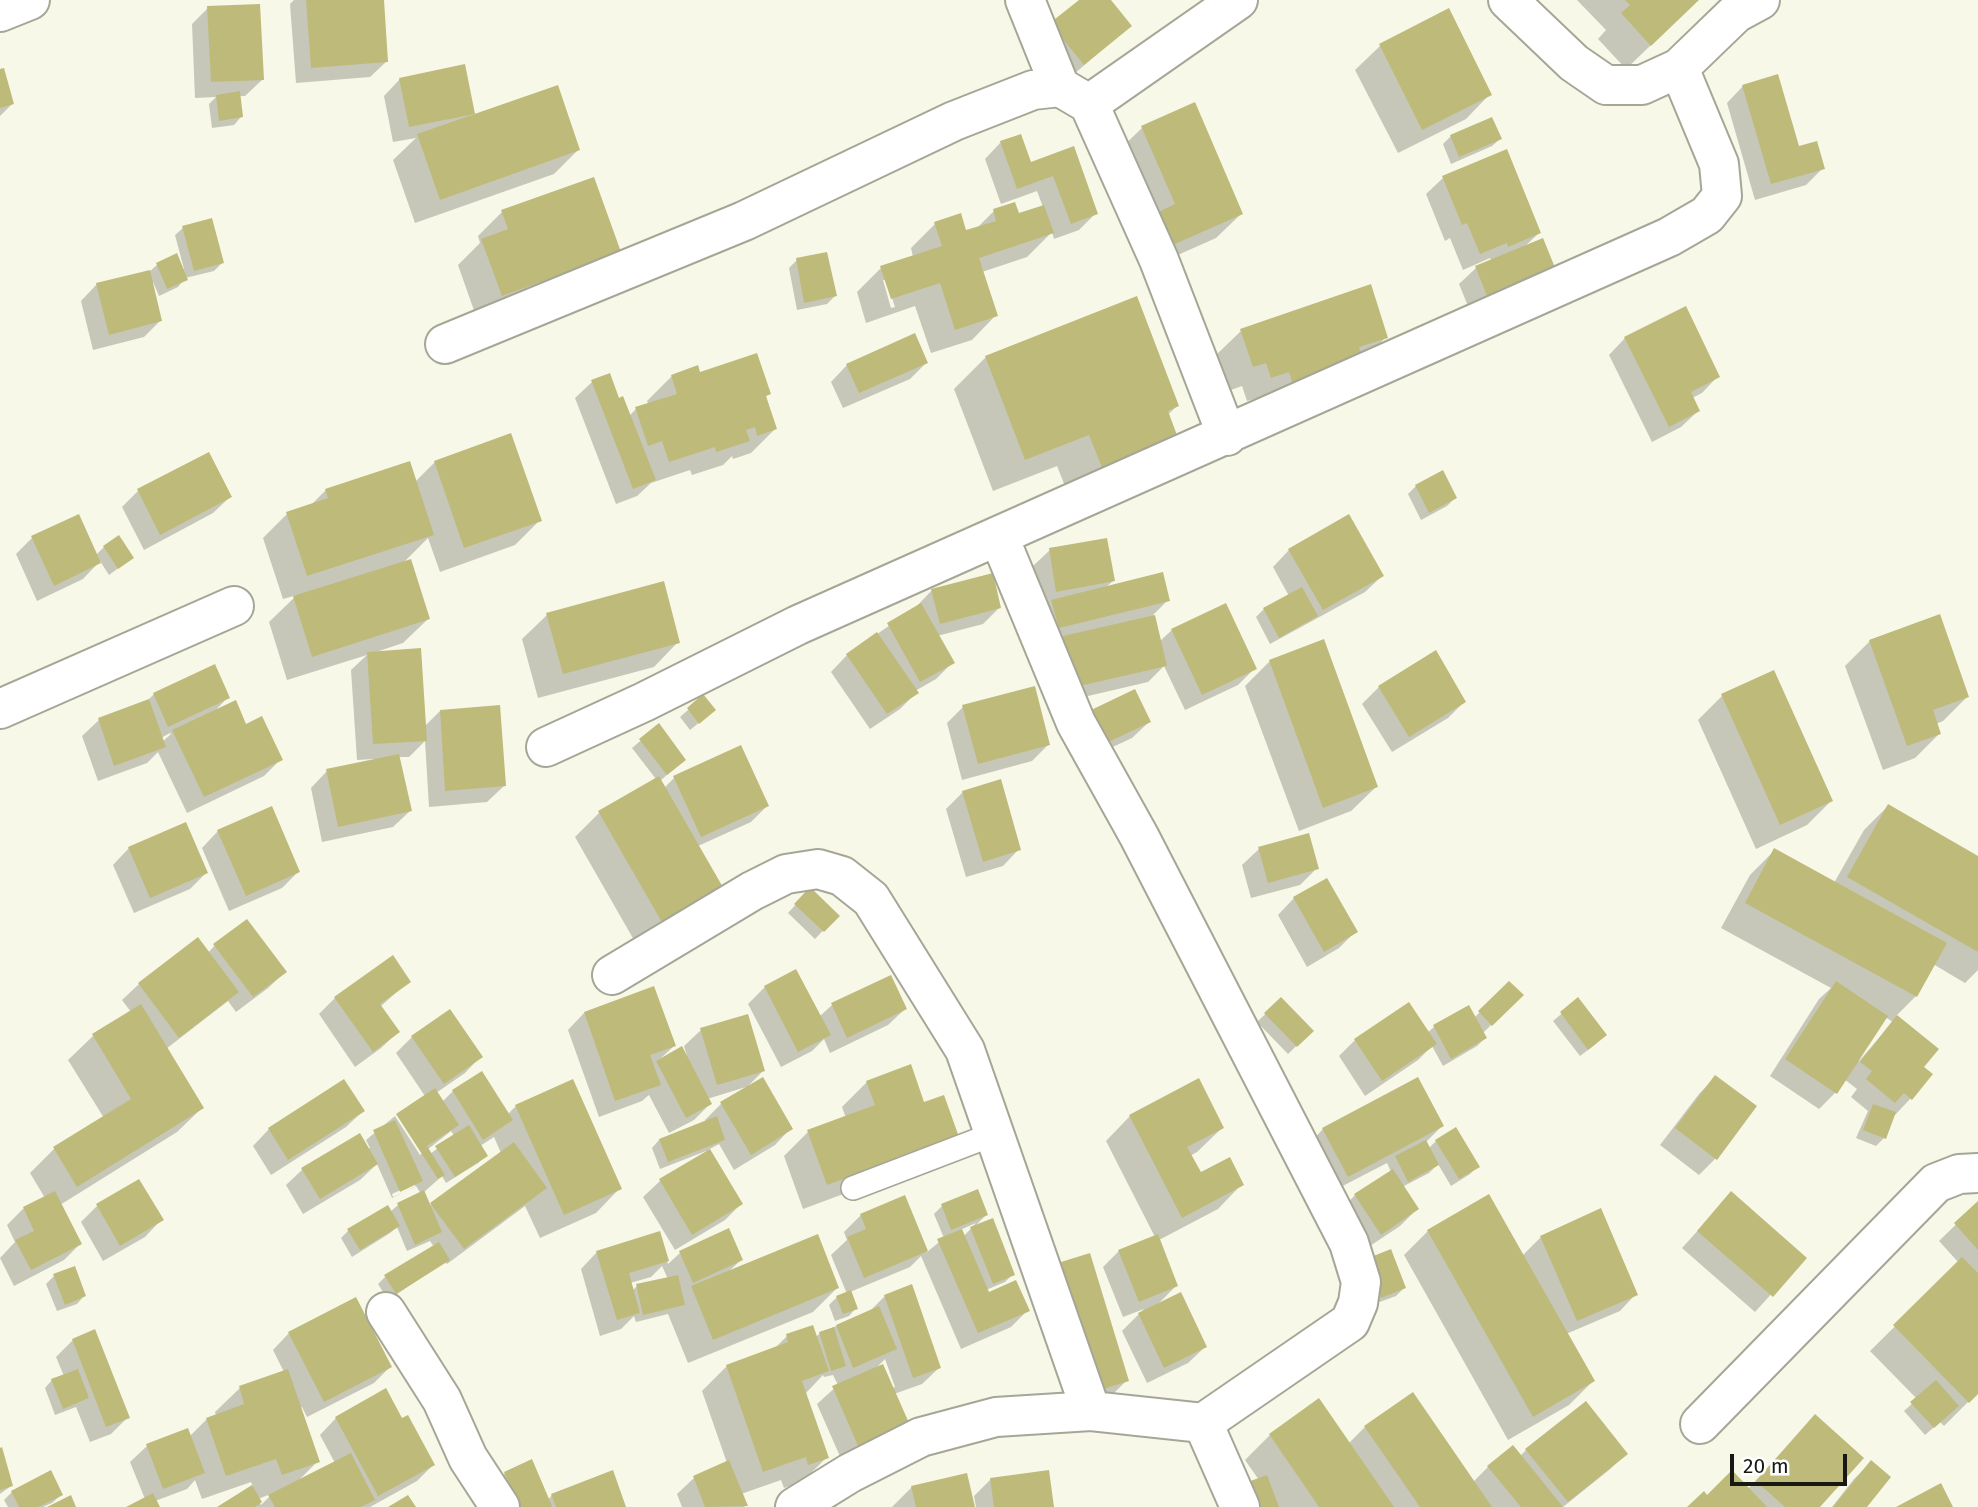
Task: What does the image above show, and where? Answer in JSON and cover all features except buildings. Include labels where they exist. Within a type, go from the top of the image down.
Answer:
[{"type":"street","points":[[0,12],[30,0]]},
{"type":"street","points":[[1025,0],[1159,260],[1227,436]]},
{"type":"street","points":[[445,344],[744,221],[954,121],[1034,90],[1074,96],[1238,0]]},
{"type":"street","points":[[1508,0],[1574,63],[1606,85],[1642,85],[1679,68],[1736,13],[1760,0]]},
{"type":"street","points":[[545,747],[798,625],[1669,237],[1707,215],[1722,196],[1720,164],[1679,68]]},
{"type":"street","points":[[795,1507],[850,1473],[921,1437],[996,1417],[1091,1411],[1203,1423],[1350,1322],[1358,1303],[1361,1282],[1349,1244],[1139,836],[1076,723],[999,537]]},
{"type":"street","points":[[0,709],[234,606]]},
{"type":"street","points":[[612,975],[752,891],[786,874],[818,869],[842,876],[871,899],[965,1050],[1091,1411]]},
{"type":"street","points":[[1700,1424],[1936,1183],[1959,1174],[1978,1173]]},
{"type":"street","points":[[386,1312],[442,1400],[468,1458],[500,1507]]},
{"type":"street","points":[[1203,1423],[1240,1507]]},
{"type":"lane","points":[[853,1188],[994,1133]]}]
